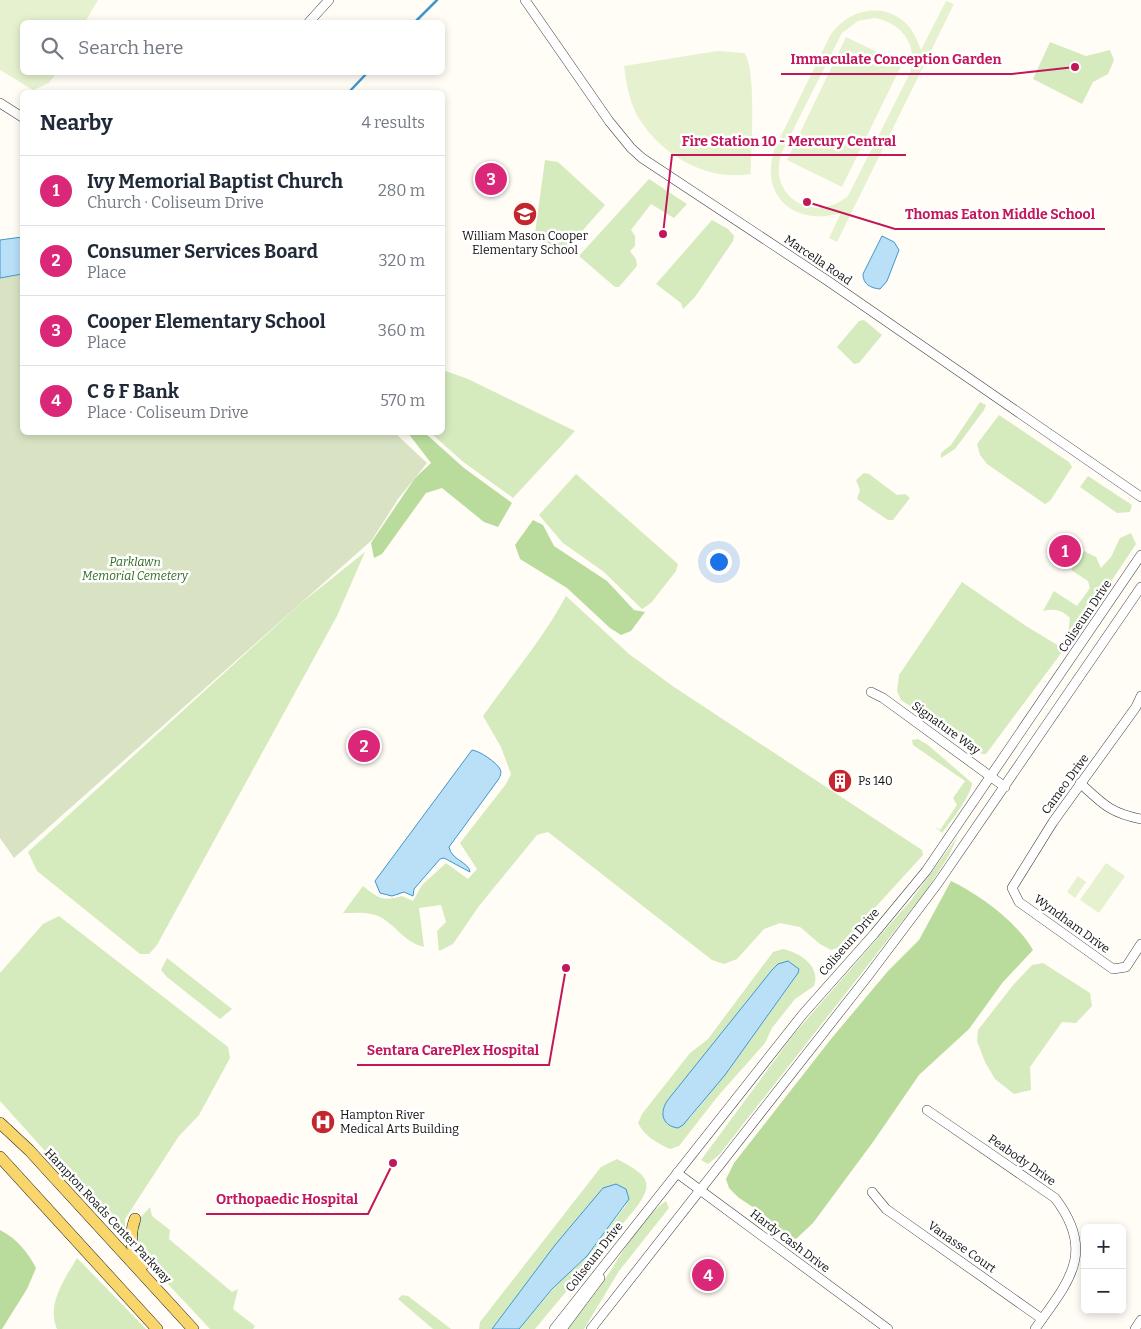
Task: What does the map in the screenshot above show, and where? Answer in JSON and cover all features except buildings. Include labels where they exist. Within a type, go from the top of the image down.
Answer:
[{"type":"main road","name":"Hampton Roads Center Parkway","points":[[0,1123],[29,1150],[194,1329]]},
{"type":"main road","points":[[0,1157],[157,1329]]},
{"type":"main road","points":[[135,1219],[131,1239],[139,1261],[202,1329]]},
{"type":"street","points":[[311,20],[329,0]]},
{"type":"street","name":"Marcella Road","points":[[524,0],[609,121],[631,148],[642,158],[828,281],[1141,497]]},
{"type":"street","points":[[0,103],[20,116]]},
{"type":"street","name":"Coliseum Drive","points":[[554,1329],[802,1014],[874,934],[926,871],[1141,555]]},
{"type":"street","points":[[591,1329],[868,976],[938,883],[1141,587]]},
{"type":"street","name":"Signature Way","points":[[871,692],[883,698],[1004,787]]},
{"type":"street","name":"Cameo Drive","points":[[1012,888],[1053,822],[1136,707],[1141,696]]},
{"type":"street","points":[[1080,783],[1108,808],[1121,815],[1141,819]]},
{"type":"street","name":"Wyndham Drive","points":[[1012,888],[1019,902],[1113,969],[1126,967],[1141,944]]},
{"type":"street","name":"Peabody Drive","points":[[927,1110],[1055,1198],[1068,1215],[1074,1233],[1077,1252],[1074,1270],[1035,1329]]},
{"type":"street","name":"Hardy Cash Drive","points":[[677,1173],[888,1329]]},
{"type":"street","name":"Vanasse Court","points":[[872,1192],[886,1209],[1042,1319]]},
{"type":"street","points":[[562,1329],[590,1294],[624,1239]]},
{"type":"street","points":[[1135,1329],[1141,1320]]},
{"type":"green space","points":[[0,0],[98,0],[86,20],[20,20],[20,75],[55,75],[49,83],[33,90],[0,70]]},
{"type":"green space","points":[[946,1],[954,4],[837,242],[829,238],[841,213],[809,216],[795,211],[784,204],[776,193],[772,180],[771,165],[775,148],[830,36],[847,19],[858,13],[869,11],[892,14],[911,29],[921,50]],"holes":[[[875,18],[885,21],[900,30],[910,45],[912,54],[910,73],[848,196],[834,204],[821,208],[808,206],[796,201],[787,193],[781,182],[779,168],[782,152],[842,33],[858,21]]]},
{"type":"green space","points":[[846,37],[902,64],[842,187],[787,160]]},
{"type":"green space","points":[[1050,42],[1086,56],[1110,50],[1114,60],[1108,74],[1093,82],[1082,104],[1033,79]]},
{"type":"green space","points":[[717,51],[744,53],[748,61],[752,91],[751,174],[717,174],[685,162],[658,142],[646,129],[634,109],[630,97],[624,66]]},
{"type":"green space","points":[[545,160],[558,162],[605,205],[562,254],[535,233]]},
{"type":"green space","points":[[649,179],[687,204],[674,218],[651,204],[631,230],[635,236],[635,246],[630,251],[636,259],[637,266],[619,287],[615,287],[579,256]]},
{"type":"green space","points":[[712,220],[728,229],[734,236],[733,241],[695,297],[683,309],[681,303],[656,284]]},
{"type":"green space","name":"Parklawn Memorial Cemetery","points":[[20,274],[20,435],[397,435],[427,463],[398,499],[372,540],[14,858],[0,838],[0,278]]},
{"type":"green space","points":[[864,320],[882,335],[859,363],[854,364],[837,347],[859,321]]},
{"type":"green space","points":[[445,371],[468,379],[575,431],[513,498],[462,461],[433,435],[445,435]]},
{"type":"green space","points":[[980,402],[986,405],[984,410],[955,449],[941,458],[941,453],[951,445]]},
{"type":"green space","points":[[999,415],[1069,462],[1072,467],[1050,501],[1045,504],[987,464],[980,455],[977,444]]},
{"type":"green space","points":[[410,435],[427,435],[464,468],[512,503],[498,527],[484,522],[442,488],[426,493],[382,554],[374,558],[371,543],[415,478],[431,463]]},
{"type":"green space","points":[[864,473],[869,474],[897,495],[905,494],[910,498],[893,520],[888,520],[857,499],[860,490],[856,480]]},
{"type":"green space","points":[[576,474],[678,564],[676,571],[651,603],[642,609],[604,572],[563,543],[539,515]]},
{"type":"green space","points":[[1088,476],[1132,505],[1130,512],[1117,513],[1080,487]]},
{"type":"green space","points":[[533,520],[543,525],[554,546],[607,581],[634,610],[645,612],[631,631],[621,635],[610,628],[567,588],[520,559],[515,545]]},
{"type":"green space","points":[[1131,533],[1136,544],[1076,634],[1071,637],[1068,634],[1070,618],[1058,610],[1043,611],[1054,591],[1077,606],[1090,588],[1088,581],[1071,570],[1084,551],[1096,557],[1101,568],[1111,557],[1120,538]]},
{"type":"green space","points":[[365,552],[337,616],[157,945],[149,954],[140,954],[37,871],[28,852],[300,604]]},
{"type":"green space","points":[[962,582],[1059,646],[1062,652],[986,754],[982,754],[901,700],[897,691],[899,675]]},
{"type":"green space","points":[[566,596],[629,654],[674,687],[922,850],[923,855],[872,911],[844,946],[831,950],[820,944],[800,927],[780,923],[764,929],[737,959],[724,964],[712,960],[548,832],[537,835],[479,906],[453,944],[439,951],[437,931],[446,922],[441,905],[419,908],[424,947],[412,942],[382,918],[373,914],[343,913],[363,886],[381,898],[390,899],[402,896],[413,901],[422,885],[446,863],[468,879],[477,869],[460,843],[506,784],[511,774],[501,747],[483,716],[537,642]]},
{"type":"green space","points":[[918,739],[928,745],[972,783],[965,801],[942,833],[934,826],[940,830],[957,805],[953,798],[965,781],[913,745],[912,740]]},
{"type":"green space","points":[[958,836],[948,857],[926,891],[719,1155],[708,1164],[701,1160],[794,1034],[912,899]]},
{"type":"green space","points":[[1106,863],[1125,876],[1099,913],[1080,900]]},
{"type":"green space","points":[[1078,876],[1086,882],[1075,898],[1067,892]]},
{"type":"green space","points":[[951,881],[974,893],[997,910],[1018,930],[1033,950],[1003,982],[969,1029],[919,1075],[873,1142],[813,1223],[796,1239],[786,1234],[762,1213],[739,1198],[729,1188],[726,1179],[734,1163],[831,1039],[888,971],[919,940]]},
{"type":"green space","points":[[59,916],[228,1047],[230,1058],[199,1115],[179,1136],[125,1219],[125,1235],[119,1233],[0,1101],[0,973],[43,924]]},
{"type":"green space","points":[[783,949],[803,957],[815,973],[814,986],[795,999],[772,1028],[765,1043],[718,1096],[679,1146],[670,1149],[656,1142],[644,1132],[638,1123],[642,1114],[690,1053],[708,1039],[773,952]],"holes":[[[772,970],[795,978],[725,1075],[689,1119],[667,1101]]]},
{"type":"green space","points":[[167,958],[232,1009],[220,1019],[167,977],[161,970]]},
{"type":"green space","points":[[1043,963],[1090,993],[1092,1006],[1076,1023],[1062,1022],[1030,1067],[1031,1090],[1014,1094],[995,1079],[985,1062],[977,1041],[978,1030],[1014,984],[1032,965]]},
{"type":"green space","points":[[617,1159],[635,1169],[645,1179],[645,1191],[635,1209],[535,1329],[519,1329],[559,1282],[585,1259],[627,1204],[603,1188],[555,1245],[492,1329],[479,1329],[480,1322],[601,1167]]},
{"type":"green space","points":[[666,1201],[669,1208],[619,1271],[584,1329],[567,1329],[598,1290],[640,1226]]},
{"type":"green space","points":[[150,1207],[152,1216],[170,1230],[169,1239],[232,1292],[238,1289],[233,1309],[255,1326],[253,1329],[210,1329],[140,1254],[137,1235],[141,1217]]},
{"type":"green space","points":[[0,1230],[12,1237],[21,1246],[36,1268],[27,1289],[2,1329],[0,1329]]},
{"type":"green space","points":[[77,1258],[146,1329],[57,1329],[54,1320],[55,1301],[62,1283]]},
{"type":"green space","points":[[402,1295],[408,1296],[451,1329],[433,1329],[398,1299]]},
{"type":"water","points":[[882,236],[894,242],[899,250],[887,281],[880,289],[868,285],[864,280],[863,274]]},
{"type":"water","points":[[20,237],[20,274],[0,278],[0,240]]},
{"type":"water","points":[[472,750],[491,760],[498,766],[501,772],[498,780],[449,847],[453,855],[467,866],[470,872],[444,858],[440,859],[414,889],[413,896],[404,892],[392,896],[380,893],[375,881]]},
{"type":"water","points":[[788,961],[799,969],[798,973],[725,1075],[683,1125],[678,1128],[669,1125],[663,1115],[667,1101],[772,970],[778,964]]},
{"type":"water","points":[[616,1184],[626,1189],[629,1199],[587,1256],[552,1289],[519,1329],[492,1329],[555,1245],[603,1188]]},
{"type":"waterway","points":[[417,20],[437,0]]},
{"type":"waterway","points":[[351,90],[365,75]]},
{"type":"place","name":"Immaculate Conception Garden","points":[[1075,67]]},
{"type":"place","name":"Cooper Elementary School","points":[[491,179]]},
{"type":"place","name":"Thomas Eaton Middle School","points":[[807,202]]},
{"type":"place","name":"William Mason Cooper Elementary School","points":[[525,214]]},
{"type":"place","name":"Fire Station 10 - Mercury Central","points":[[663,234]]},
{"type":"place","name":"Ivy Memorial Baptist Church","points":[[1065,551]]},
{"type":"place","name":"Consumer Services Board","points":[[364,746]]},
{"type":"place","name":"Ps 140","points":[[840,781]]},
{"type":"place","name":"Sentara CarePlex Hospital","points":[[566,968]]},
{"type":"place","name":"Hampton River Medical Arts Building","points":[[323,1122]]},
{"type":"place","name":"Orthopaedic Hospital","points":[[393,1163]]},
{"type":"place","name":"C & F Bank","points":[[708,1275]]}]
